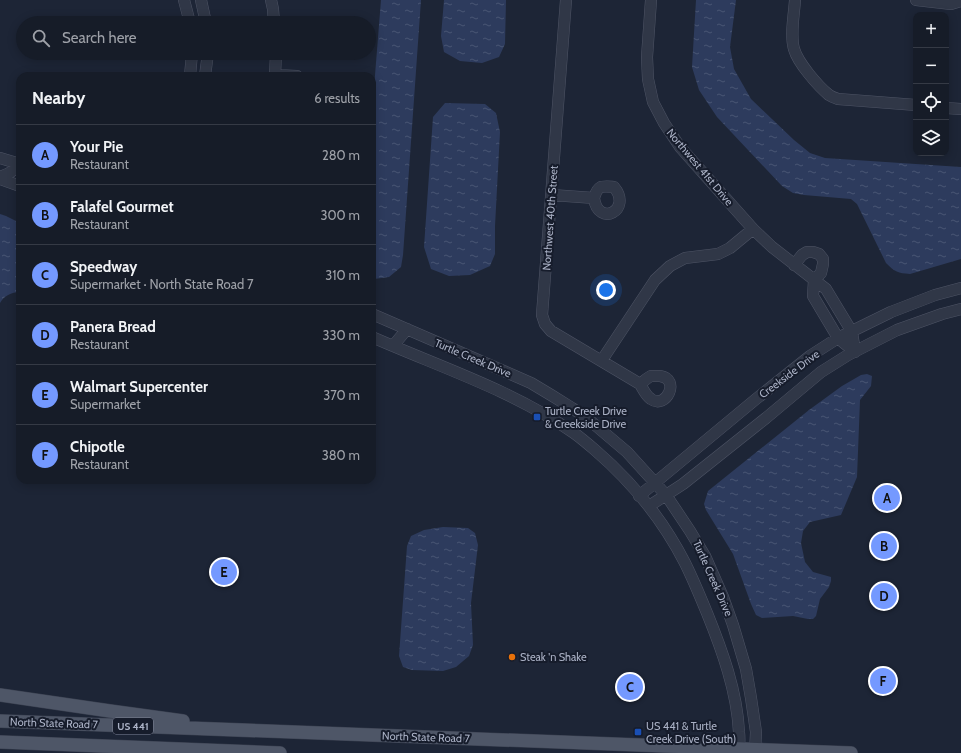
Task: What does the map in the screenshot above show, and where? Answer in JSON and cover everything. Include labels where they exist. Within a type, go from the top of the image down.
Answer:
[{"type":"main road","points":[[0,695],[266,731]]},
{"type":"main road","name":"North State Road 7","points":[[0,721],[739,751],[851,753]]},
{"type":"main road","name":"North State Road 7","points":[[0,742],[280,753]]},
{"type":"street","points":[[184,0],[188,16]]},
{"type":"street","points":[[201,0],[204,16]]},
{"type":"street","points":[[271,0],[273,16]]},
{"type":"street","name":"Northwest 40th Street","points":[[566,0],[542,315],[545,324],[551,330],[640,384]]},
{"type":"street","name":"Northwest 41st Drive","points":[[651,0],[647,57],[648,78],[653,102],[664,123],[680,147],[753,229],[772,247],[826,289],[852,332],[855,352]]},
{"type":"street","points":[[795,0],[792,38],[797,58],[830,96],[838,99],[913,105]]},
{"type":"street","points":[[916,0],[951,4],[961,1]]},
{"type":"street","points":[[190,72],[191,60]]},
{"type":"street","points":[[206,72],[207,60]]},
{"type":"street","points":[[275,72],[276,60]]},
{"type":"street","points":[[949,108],[961,109]]},
{"type":"street","points":[[0,158],[16,162]]},
{"type":"street","points":[[0,178],[12,172],[16,167]]},
{"type":"street","points":[[0,178],[16,184]]},
{"type":"street","points":[[552,195],[594,198]]},
{"type":"street","points":[[602,360],[655,280],[670,266],[685,258],[718,254],[730,248],[753,229]]},
{"type":"street","points":[[794,265],[802,255],[807,252],[819,254],[823,258],[821,273],[814,280],[813,296],[838,338],[855,352]]},
{"type":"street","name":"Creekside Drive","points":[[639,496],[756,399],[804,361],[838,338],[891,312],[935,295],[961,288]]},
{"type":"street","points":[[821,309],[833,302]]},
{"type":"street","name":"Creekside Drive","points":[[649,506],[683,484],[822,372],[855,352],[897,330],[961,309]]},
{"type":"street","name":"Turtle Creek Drive","points":[[376,316],[530,383],[572,408],[588,419],[627,452],[655,482],[666,495],[690,530],[705,556],[723,597],[746,669],[756,732],[755,751]]},
{"type":"street","points":[[393,346],[407,329]]},
{"type":"street","name":"Turtle Creek Drive","points":[[376,339],[495,389],[537,410],[575,433],[611,465],[649,506],[685,562],[715,633],[733,690],[739,732],[739,751]]},
{"type":"water","points":[[381,0],[421,0],[403,255],[401,267],[389,277],[376,279],[376,72]]},
{"type":"water","points":[[444,0],[506,0],[505,44],[499,57],[482,63],[460,61],[444,52],[441,36]]},
{"type":"water","points":[[696,0],[736,0],[730,47],[734,69],[751,99],[794,140],[810,153],[825,158],[961,167],[961,259],[910,274],[897,272],[886,263],[857,204],[851,199],[793,193],[782,186],[717,117],[699,90],[692,67]]},
{"type":"water","points":[[445,103],[485,104],[496,113],[500,132],[495,254],[490,266],[470,275],[449,276],[431,269],[424,247],[433,117]]},
{"type":"water","points":[[0,214],[16,221],[16,293],[8,295],[0,303]]},
{"type":"water","points":[[867,374],[872,376],[871,386],[860,400],[857,477],[841,515],[810,522],[803,531],[801,543],[805,562],[813,572],[831,577],[829,587],[820,599],[816,616],[813,619],[793,616],[762,618],[756,615],[733,554],[706,510],[704,504],[708,491],[809,410],[842,386],[861,375]]},
{"type":"water","points":[[443,527],[468,528],[475,533],[478,545],[471,603],[473,645],[469,656],[456,667],[443,671],[412,670],[403,667],[399,656],[407,546],[411,536],[424,530]]},
{"type":"place","name":"Turtle Creek Drive & Creekside Drive","points":[[537,417]]},
{"type":"place","name":"Your Pie","points":[[887,498]]},
{"type":"place","name":"Falafel Gourmet","points":[[884,546]]},
{"type":"place","name":"Walmart Supercenter","points":[[224,572]]},
{"type":"place","name":"Panera Bread","points":[[884,596]]},
{"type":"place","name":"Steak 'n Shake","points":[[512,657]]},
{"type":"place","name":"Chipotle","points":[[883,681]]},
{"type":"place","name":"Speedway","points":[[630,687]]},
{"type":"place","name":"US 441 & Turtle Creek Drive (South)","points":[[638,732]]}]
